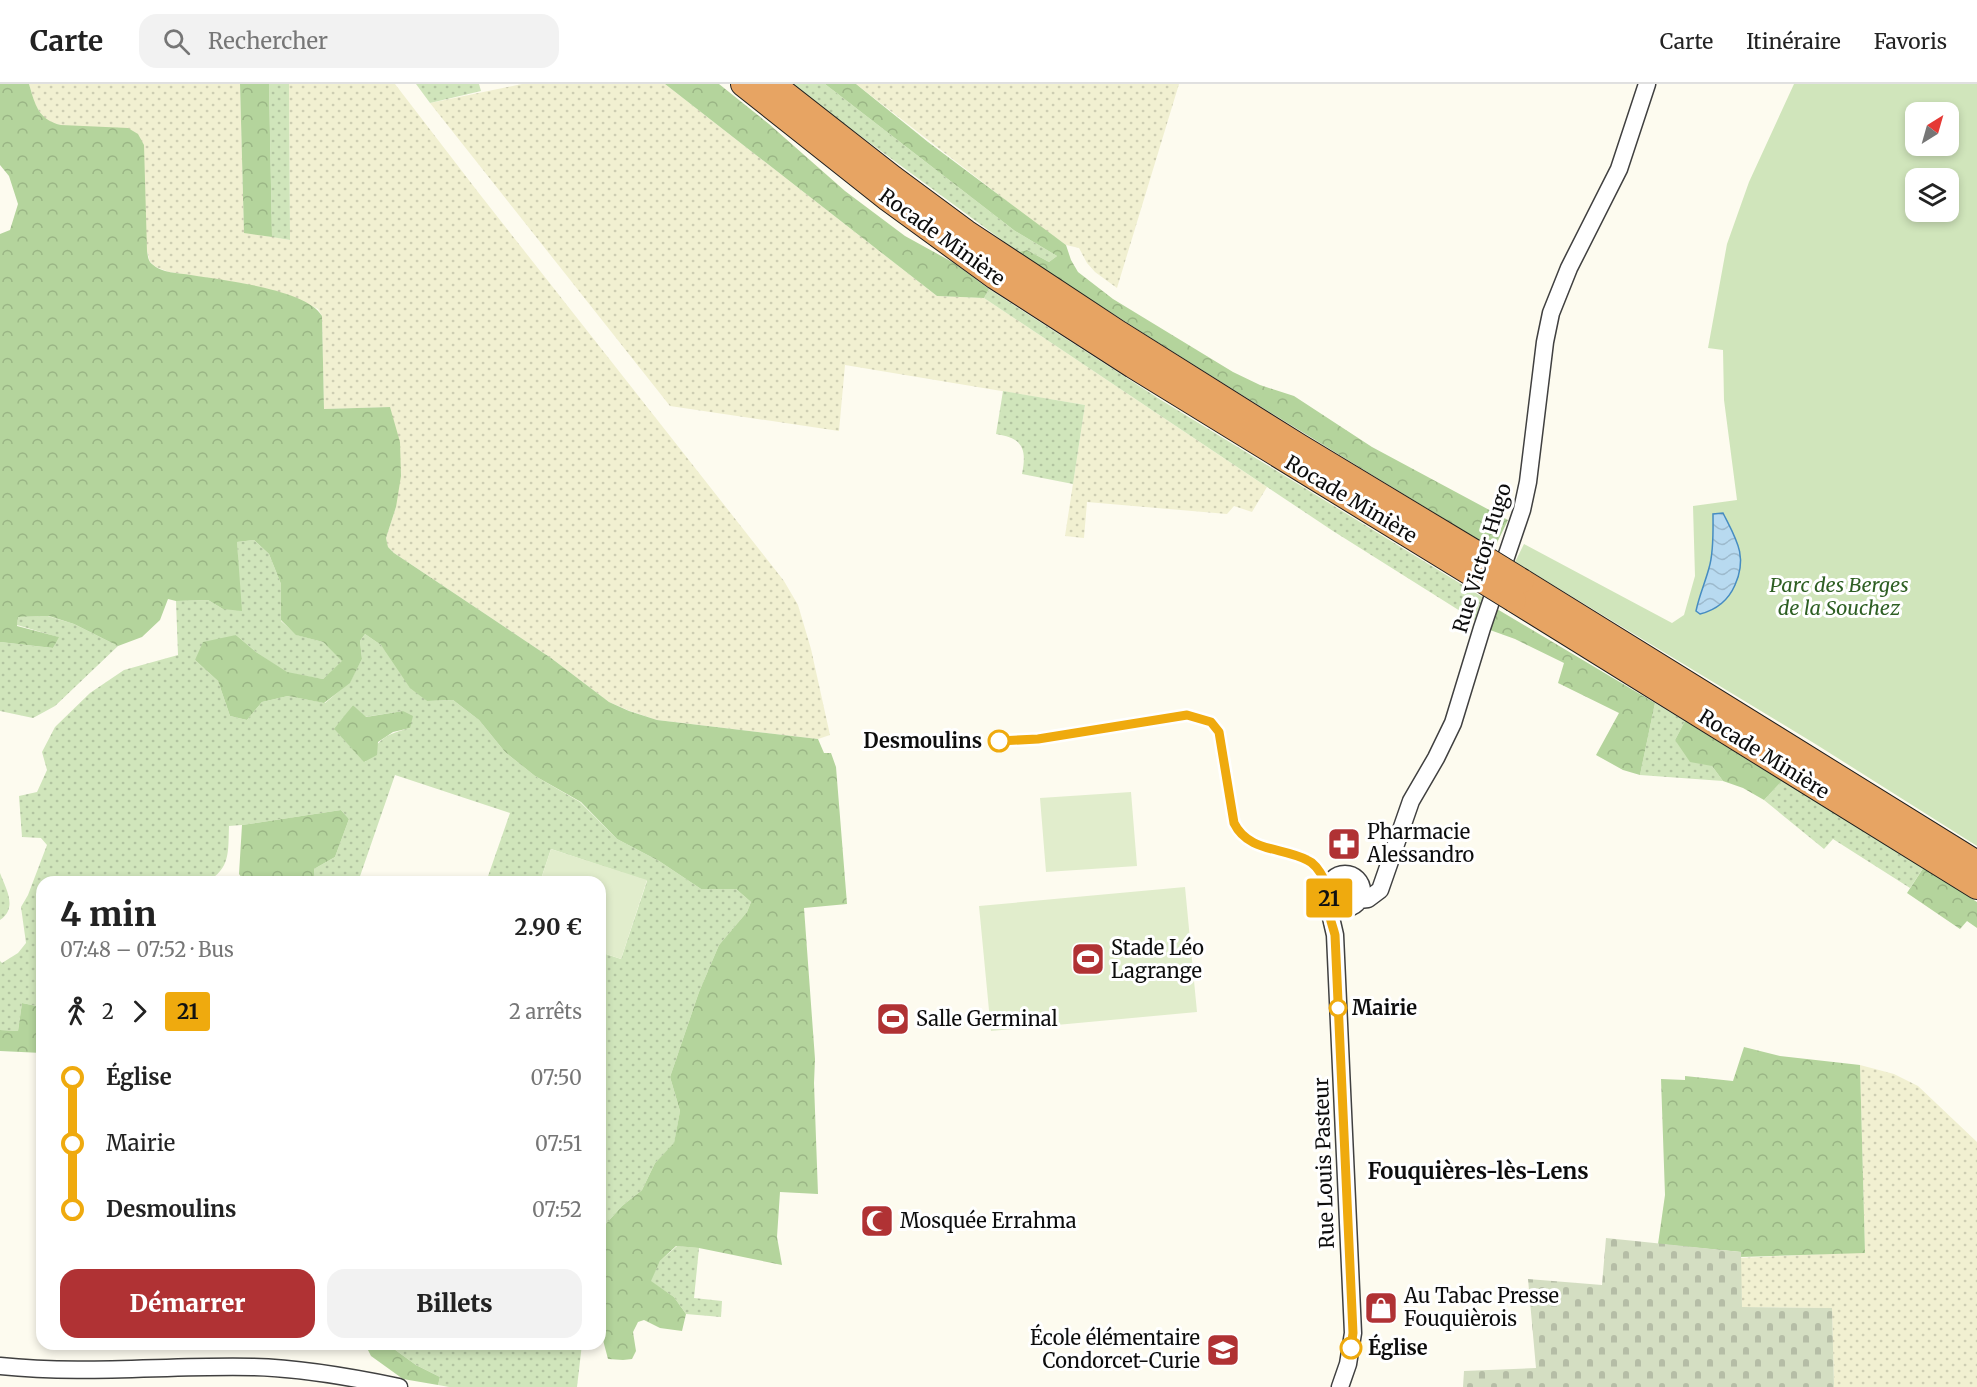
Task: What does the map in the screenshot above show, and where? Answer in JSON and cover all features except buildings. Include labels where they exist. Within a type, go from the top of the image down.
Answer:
[{"type":"highway","name":"Rocade Minière","points":[[743,84],[888,199],[995,277],[1132,366],[1479,566],[1977,863]]},
{"type":"highway","name":"Rocade Minière","points":[[773,84],[884,171],[976,238],[1299,446],[1479,566]]},
{"type":"highway","name":"Rocade Minière","points":[[1518,590],[1977,887]]},
{"type":"street","name":"Rue Victor Hugo","points":[[1382,885],[1411,801],[1445,742],[1456,716],[1482,628],[1522,510],[1528,482],[1545,342],[1551,313],[1569,268],[1619,169],[1647,84]]},
{"type":"street","points":[[1335,935],[1356,903],[1362,889],[1359,882],[1350,874],[1339,874],[1334,877],[1328,887],[1330,901],[1338,907],[1349,908],[1356,903],[1374,896],[1382,885],[1359,882]]},
{"type":"street","name":"Rue Louis Pasteur","points":[[1330,901],[1329,909],[1335,935],[1353,1333],[1348,1364],[1340,1387]]},
{"type":"street","points":[[0,1366],[59,1370],[256,1367],[328,1375],[399,1387]]},
{"type":"green space","points":[[0,84],[29,84],[42,115],[53,123],[128,128],[138,134],[144,145],[147,251],[150,261],[156,267],[170,272],[263,287],[300,299],[322,316],[324,409],[390,407],[400,442],[401,476],[396,507],[386,538],[388,547],[394,553],[551,658],[609,702],[657,720],[818,739],[824,753],[831,753],[836,767],[847,904],[804,908],[815,1059],[818,1194],[780,1192],[777,1237],[782,1265],[699,1248],[676,1246],[660,1261],[651,1281],[674,1297],[686,1314],[682,1331],[660,1328],[644,1320],[638,1322],[633,1332],[636,1351],[632,1359],[608,1359],[606,1350],[606,1224],[622,1206],[642,1190],[655,1163],[674,1143],[680,1111],[670,1077],[699,992],[719,945],[747,912],[751,902],[736,889],[701,889],[659,861],[617,839],[581,802],[535,776],[505,752],[479,720],[453,700],[427,701],[410,688],[381,645],[365,634],[360,641],[362,659],[350,683],[324,703],[288,696],[262,702],[247,720],[230,716],[218,681],[195,660],[203,642],[236,635],[256,652],[287,672],[323,679],[342,661],[323,642],[296,635],[281,620],[281,584],[269,554],[254,540],[237,542],[242,611],[223,609],[208,600],[168,599],[160,620],[142,637],[118,646],[74,624],[49,616],[18,617],[17,626],[59,637],[53,648],[0,642],[0,234],[10,230],[18,204],[9,176],[0,165]]},
{"type":"green space","points":[[29,84],[240,84],[244,232],[290,240],[289,84],[395,84],[784,581],[798,605],[811,649],[830,735],[818,739],[657,720],[630,711],[609,702],[551,658],[394,553],[388,547],[386,538],[396,507],[390,407],[324,409],[322,316],[318,309],[293,297],[245,284],[169,272],[156,267],[150,262],[147,251],[61,125],[51,123],[43,117],[35,105]]},
{"type":"green space","points":[[240,84],[269,84],[272,237],[244,233]]},
{"type":"green space","points":[[269,84],[289,84],[290,240],[272,237]]},
{"type":"green space","points":[[416,84],[479,84],[481,91],[430,103]]},
{"type":"green space","points":[[522,84],[665,84],[937,296],[984,298],[1267,487],[1252,512],[1234,506],[1227,514],[1087,502],[1084,538],[1065,536],[1085,405],[845,365],[839,431],[670,406],[430,103]]},
{"type":"green space","points":[[665,84],[719,84],[769,124],[845,191],[905,236],[954,263],[989,289],[984,298],[937,296]]},
{"type":"green space","points":[[793,84],[825,84],[1015,231],[1057,256],[1049,262],[1027,250],[1018,252]]},
{"type":"green space","points":[[825,84],[856,84],[928,142],[1066,245],[1078,272],[1113,299],[1233,372],[1260,385],[1294,396],[1372,447],[1508,520],[1494,549],[1195,366],[1018,252],[1027,250],[1049,262],[1057,256],[1015,231]]},
{"type":"green space","points":[[856,84],[1179,84],[1117,288],[1095,272],[1079,248],[1066,245],[1035,223]]},
{"type":"green space","name":"Parc des Berges de la Souchez","points":[[1794,84],[1977,84],[1977,846],[1817,745],[1515,562],[1524,544],[1672,623],[1684,615],[1695,576],[1693,506],[1737,500],[1724,400],[1723,350],[1708,348],[1727,244],[1749,182]]},
{"type":"green space","points":[[989,289],[1161,400],[1484,598],[1476,621],[1333,531],[984,298]]},
{"type":"green space","points":[[1003,391],[1085,405],[1073,484],[1022,474],[1024,458],[1021,446],[1012,438],[996,434]]},
{"type":"green space","points":[[254,540],[269,554],[281,584],[281,621],[297,635],[323,642],[343,661],[323,679],[287,673],[236,635],[195,660],[218,681],[230,716],[247,720],[262,702],[288,696],[325,703],[350,682],[362,659],[360,641],[365,634],[381,645],[427,701],[453,700],[479,720],[505,752],[535,776],[580,802],[617,839],[659,861],[701,889],[736,889],[751,902],[747,912],[719,945],[699,992],[670,1077],[680,1111],[674,1144],[655,1163],[642,1190],[622,1206],[606,1224],[606,954],[621,959],[647,881],[551,849],[542,876],[488,876],[510,813],[395,775],[360,876],[315,876],[314,869],[335,857],[349,819],[341,810],[229,826],[228,851],[224,865],[215,876],[36,876],[36,1006],[22,1003],[18,1031],[0,1030],[0,961],[2,963],[18,953],[26,943],[21,907],[28,895],[47,845],[41,838],[22,837],[19,796],[37,792],[47,770],[42,752],[55,727],[90,693],[124,670],[178,655],[176,601],[208,600],[223,609],[238,572],[237,542]],"holes":[[[353,705],[365,717],[403,711],[410,728],[383,739],[365,762],[335,730]]]},
{"type":"green space","points":[[1497,609],[1655,703],[1640,775],[1623,770],[1596,755],[1619,713],[1558,683],[1564,663],[1515,639],[1490,630]]},
{"type":"green space","points":[[48,616],[74,624],[118,646],[55,706],[33,718],[0,711],[0,642],[53,648],[58,637],[17,625],[18,617]]},
{"type":"green space","points":[[1655,703],[1685,721],[1675,740],[1712,766],[1723,781],[1640,775]]},
{"type":"green space","points":[[353,705],[366,717],[403,711],[413,716],[410,728],[393,732],[378,742],[377,755],[364,762],[334,729]]},
{"type":"green space","points":[[1685,721],[1782,781],[1764,800],[1743,788],[1723,781],[1712,766],[1690,762],[1675,740]]},
{"type":"green space","points":[[1782,781],[1924,867],[1910,888],[1833,839],[1824,849],[1764,800]]},
{"type":"green space","points":[[1131,792],[1137,866],[1046,872],[1040,798]]},
{"type":"green space","points":[[341,810],[349,819],[335,857],[314,869],[315,876],[240,876],[242,825]]},
{"type":"green space","points":[[551,849],[647,880],[621,959],[606,954],[606,876],[542,876]]},
{"type":"green space","points":[[1924,867],[1977,902],[1977,928],[1967,921],[1960,929],[1907,893]]},
{"type":"green space","points":[[0,873],[9,904],[8,910],[0,920]]},
{"type":"green space","name":"Stade Léo Lagrange","points":[[1185,887],[1197,1012],[991,1031],[979,906]]},
{"type":"green space","points":[[22,1003],[36,1006],[36,1053],[0,1051],[0,1030],[18,1031]]},
{"type":"green space","points":[[1744,1047],[1780,1056],[1860,1065],[1865,1253],[1740,1257],[1741,1252],[1658,1244],[1665,1195],[1661,1079],[1685,1080],[1685,1076],[1733,1081]]},
{"type":"green space","points":[[1860,1065],[1894,1074],[1918,1086],[1977,1142],[1977,1387],[1834,1387],[1832,1308],[1742,1307],[1740,1258],[1865,1252]]},
{"type":"green space","points":[[1606,1238],[1741,1252],[1742,1307],[1832,1308],[1834,1387],[1463,1387],[1464,1371],[1536,1368],[1528,1279],[1602,1285]]},
{"type":"green space","points":[[677,1246],[699,1248],[694,1298],[722,1301],[721,1317],[686,1314],[674,1297],[650,1281],[660,1261]]},
{"type":"green space","points":[[368,1350],[395,1350],[416,1365],[440,1377],[438,1385],[403,1379],[371,1356]]},
{"type":"green space","points":[[395,1350],[581,1350],[577,1387],[449,1387],[438,1385],[440,1377],[416,1365]]},
{"type":"water","points":[[1723,513],[1739,548],[1739,575],[1725,600],[1711,610],[1700,614],[1696,611],[1711,562],[1713,514]]},
{"type":"bus line","name":"21","points":[[999,741],[1038,739],[1187,715],[1211,722],[1219,732],[1234,823],[1238,831],[1243,837],[1258,845],[1309,860],[1324,879],[1328,887],[1329,909],[1335,935],[1347,1175],[1353,1333],[1351,1348]]},
{"type":"place","name":"Desmoulins","points":[[999,741]]},
{"type":"place","name":"Pharmacie Alessandro","points":[[1344,844]]},
{"type":"place","name":"Stade Léo Lagrange","points":[[1088,959]]},
{"type":"place","name":"Mairie","points":[[1338,1008]]},
{"type":"place","name":"Salle Germinal","points":[[893,1019]]},
{"type":"place","name":"Mosquée Errahma","points":[[877,1221]]},
{"type":"place","name":"Au Tabac Presse Fouquièrois","points":[[1381,1308]]},
{"type":"place","name":"Église","points":[[1351,1348]]},
{"type":"place","name":"École élémentaire Condorcet-Curie","points":[[1223,1350]]},
{"type":"district","name":"Fouquières-lès-Lens","points":[[1478,1171]]}]
